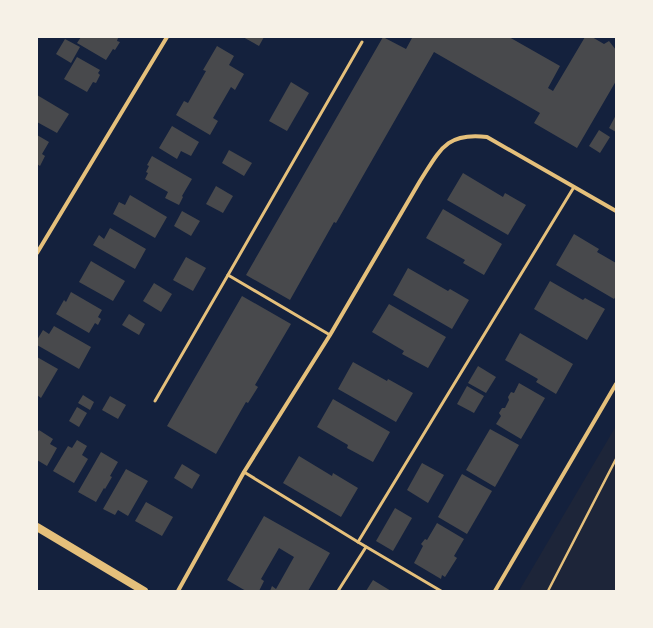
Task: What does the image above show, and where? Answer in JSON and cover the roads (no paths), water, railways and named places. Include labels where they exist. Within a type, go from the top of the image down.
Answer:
[{"type":"main road","points":[[37,528],[144,591]]},
{"type":"street","points":[[37,253],[167,37]]},
{"type":"street","points":[[178,591],[244,472],[330,335],[420,181],[436,156],[448,142],[461,137],[473,135],[487,137],[616,211]]},
{"type":"street","points":[[495,591],[616,384]]},
{"type":"lane","points":[[155,401],[362,42]]},
{"type":"lane","points":[[358,542],[574,187]]},
{"type":"lane","points":[[228,275],[330,335]]},
{"type":"lane","points":[[244,472],[441,591]]},
{"type":"lane","points":[[338,591],[366,547]]}]
